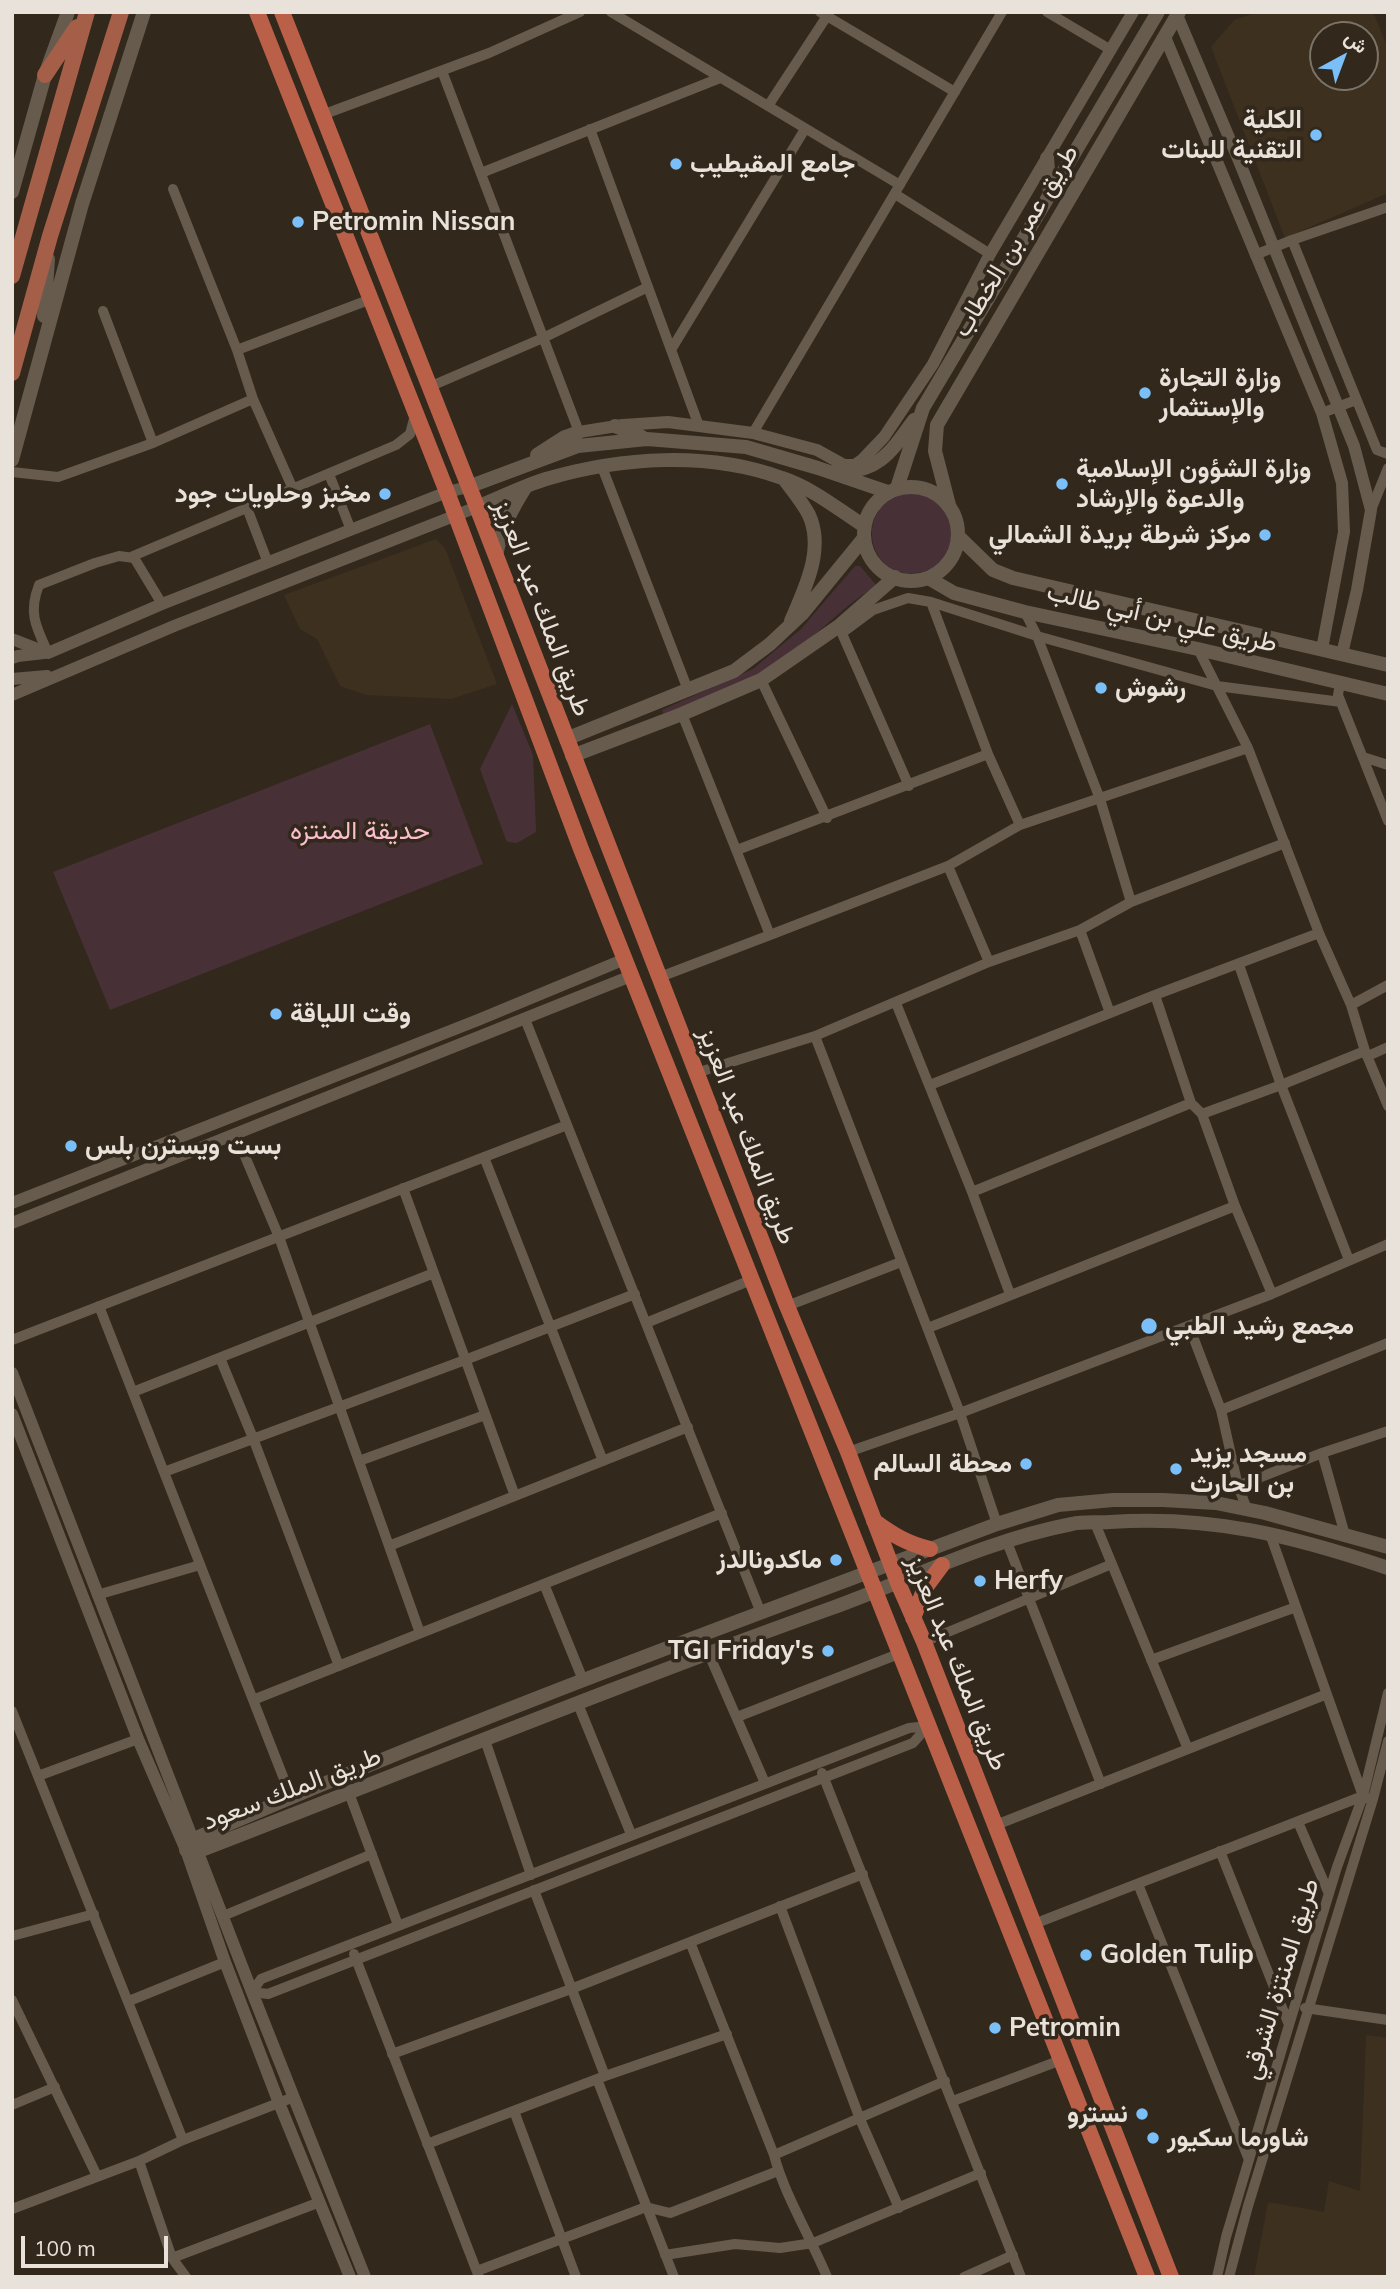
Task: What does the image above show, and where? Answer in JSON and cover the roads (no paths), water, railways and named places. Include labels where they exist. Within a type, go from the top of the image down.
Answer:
[{"type":"highway","name":"طريق الملك عبد العزيز","points":[[257,12],[447,492],[581,849],[1147,2277]]},
{"type":"highway","name":"طريق الملك عبد العزيز","points":[[284,13],[787,1306],[924,1642],[1171,2277]]},
{"type":"highway","points":[[874,1521],[895,1537],[930,1549]]},
{"type":"highway","points":[[913,1618],[925,1588],[942,1565]]},
{"type":"main road","points":[[12,192],[46,75],[68,12]]},
{"type":"main road","points":[[12,373],[50,236],[121,12]]},
{"type":"main road","points":[[12,460],[82,204],[144,12]]},
{"type":"main road","name":"طريق عمر بن الخطاب","points":[[893,490],[923,408],[1158,12]]},
{"type":"main road","points":[[46,75],[86,13]]},
{"type":"main road","points":[[12,276],[86,13]]},
{"type":"main road","name":"طريق عمر بن الخطاب","points":[[949,505],[935,451],[937,425],[1178,14]]},
{"type":"main road","points":[[1047,159],[1050,194]]},
{"type":"main road","points":[[42,349],[50,236]]},
{"type":"main road","points":[[818,468],[849,472],[875,465],[886,457],[923,408]]},
{"type":"main road","points":[[615,426],[647,439]]},
{"type":"main road","points":[[514,469],[565,437],[579,432]]},
{"type":"main road","points":[[468,487],[578,446],[647,439],[790,451],[844,465]]},
{"type":"main road","points":[[746,447],[893,490]]},
{"type":"main road","points":[[477,507],[545,479],[602,467],[650,461],[709,461],[783,478],[820,496],[864,532],[867,551],[883,571],[895,578],[914,582],[930,579],[949,562],[956,550],[958,525],[949,505],[939,495],[926,488],[912,486],[893,490],[872,506],[864,532],[820,594],[770,644],[734,671],[566,739]]},
{"type":"main road","points":[[783,478],[809,516],[814,536],[808,580],[788,626]]},
{"type":"main road","points":[[496,556],[499,538],[509,513],[526,487]]},
{"type":"main road","name":"طريق علي بن أبي طالب","points":[[958,536],[993,570],[1013,578],[1388,665]]},
{"type":"main road","points":[[572,756],[761,680],[840,630],[895,578]]},
{"type":"main road","name":"طريق علي بن أبي طالب","points":[[930,579],[954,593],[1025,612],[1388,694]]},
{"type":"main road","name":"طريق الملك سعود","points":[[193,1847],[291,1797],[583,1680],[997,1524],[1058,1505],[1113,1500],[1203,1502],[1247,1509],[1388,1547]]},
{"type":"main road","name":"طريق الملك سعود","points":[[193,1847],[349,1793],[942,1565],[1007,1542],[1075,1523],[1183,1521],[1237,1527],[1294,1539],[1388,1568]]},
{"type":"street","points":[[322,115],[489,53],[580,12]]},
{"type":"street","points":[[611,12],[806,129],[990,254]]},
{"type":"street","points":[[753,433],[1002,12]]},
{"type":"street","points":[[1047,12],[1111,50]]},
{"type":"street","points":[[442,71],[579,432],[668,422],[753,433],[817,450],[844,465],[855,465],[884,437],[933,364],[990,254],[1133,12]]},
{"type":"street","points":[[768,106],[822,13],[955,92]]},
{"type":"street","points":[[1178,14],[1339,407],[1371,510]]},
{"type":"street","points":[[1165,37],[1322,414],[1342,483],[1344,532],[1322,649]]},
{"type":"street","points":[[481,173],[720,78]]},
{"type":"street","points":[[590,129],[699,426]]},
{"type":"street","points":[[671,350],[806,129]]},
{"type":"street","points":[[173,189],[237,350],[253,399],[293,489]]},
{"type":"street","points":[[1255,255],[1388,207]]},
{"type":"street","points":[[1292,240],[1377,450],[1388,454]]},
{"type":"street","points":[[429,387],[543,338],[648,288]]},
{"type":"street","points":[[237,350],[371,299]]},
{"type":"street","points":[[103,311],[153,443]]},
{"type":"street","points":[[12,472],[58,477],[153,443],[253,399]]},
{"type":"street","points":[[1322,414],[1356,400]]},
{"type":"street","points":[[134,558],[396,445],[410,434],[415,411]]},
{"type":"street","points":[[1349,433],[1367,426]]},
{"type":"street","points":[[602,467],[688,690]]},
{"type":"street","points":[[1342,654],[1371,510],[1388,468]]},
{"type":"street","points":[[329,474],[351,530]]},
{"type":"street","points":[[12,658],[48,653],[162,604],[447,492],[468,487]]},
{"type":"street","points":[[12,695],[174,626],[477,507]]},
{"type":"street","points":[[247,508],[268,563]]},
{"type":"street","points":[[48,653],[33,622],[35,596],[39,585],[94,563],[119,556],[134,558]]},
{"type":"street","points":[[134,558],[162,604]]},
{"type":"street","points":[[909,786],[840,630],[873,610],[908,598],[932,602],[1037,636],[1217,686],[1341,702]]},
{"type":"street","points":[[932,602],[988,754],[1020,825]]},
{"type":"street","points":[[1025,612],[1037,636],[1100,799],[1131,902]]},
{"type":"street","points":[[12,639],[48,653]]},
{"type":"street","points":[[1198,649],[1248,748],[1319,933],[1351,1005],[1366,1053],[1388,1106]]},
{"type":"street","points":[[12,679],[62,674]]},
{"type":"street","points":[[761,680],[827,818]]},
{"type":"street","points":[[1340,683],[1338,695],[1388,821]]},
{"type":"street","points":[[682,714],[770,935]]},
{"type":"street","points":[[660,977],[948,866],[1020,825],[1248,748]]},
{"type":"street","points":[[737,850],[827,818],[988,754]]},
{"type":"street","points":[[1363,757],[1388,765]]},
{"type":"street","points":[[696,1073],[815,1036],[989,962],[1080,930],[1131,902],[1285,843]]},
{"type":"street","points":[[948,866],[989,962]]},
{"type":"street","points":[[1080,930],[1110,1013]]},
{"type":"street","points":[[930,1085],[1319,933]]},
{"type":"street","points":[[12,1203],[465,1025],[625,959]]},
{"type":"street","points":[[1239,965],[1281,1086],[1349,1259]]},
{"type":"street","points":[[12,1223],[631,976]]},
{"type":"street","points":[[1351,1005],[1388,985]]},
{"type":"street","points":[[1155,995],[1191,1103],[1202,1114],[1235,1206],[1272,1294]]},
{"type":"street","points":[[896,1003],[1010,1294]]},
{"type":"street","points":[[525,1018],[761,1613]]},
{"type":"street","points":[[815,1036],[960,1413],[997,1524]]},
{"type":"street","points":[[1202,1114],[1388,1047]]},
{"type":"street","points":[[972,1192],[1191,1103]]},
{"type":"street","points":[[12,1340],[567,1125]]},
{"type":"street","points":[[236,1135],[279,1237],[420,1633]]},
{"type":"street","points":[[484,1157],[603,1461]]},
{"type":"street","points":[[403,1188],[514,1496]]},
{"type":"street","points":[[928,1328],[1235,1206]]},
{"type":"street","points":[[848,1452],[960,1413],[1189,1326],[1388,1244]]},
{"type":"street","points":[[787,1306],[901,1262]]},
{"type":"street","points":[[133,1392],[434,1273]]},
{"type":"street","points":[[646,1323],[751,1280]]},
{"type":"street","points":[[164,1472],[551,1328],[635,1294]]},
{"type":"street","points":[[99,1306],[291,1797]]},
{"type":"street","points":[[1189,1326],[1221,1410],[1238,1486],[1247,1509]]},
{"type":"street","points":[[1221,1410],[1388,1343]]},
{"type":"street","points":[[220,1358],[339,1666]]},
{"type":"street","points":[[12,1373],[193,1847],[223,1916],[365,2277]]},
{"type":"street","points":[[12,1413],[138,1740],[193,1847],[225,1962],[350,2277]]},
{"type":"street","points":[[359,1461],[485,1415]]},
{"type":"street","points":[[389,1546],[688,1427]]},
{"type":"street","points":[[1238,1486],[1388,1431]]},
{"type":"street","points":[[1322,1453],[1345,1535]]},
{"type":"street","points":[[253,1700],[722,1513]]},
{"type":"street","points":[[1095,1523],[1188,1749]]},
{"type":"street","points":[[1270,1534],[1327,1694],[1368,1798]]},
{"type":"street","points":[[1007,1542],[1101,1784]]},
{"type":"street","points":[[924,1642],[1112,1564]]},
{"type":"street","points":[[97,1595],[200,1565]]},
{"type":"street","points":[[544,1584],[583,1680]]},
{"type":"street","points":[[1151,1660],[1296,1607]]},
{"type":"street","points":[[708,1653],[765,1783]]},
{"type":"street","points":[[737,1717],[901,1653]]},
{"type":"street","name":"طريق المنتزة الشرقي","points":[[1217,2277],[1226,2237],[1329,1894],[1368,1798],[1388,1693]]},
{"type":"street","points":[[996,1825],[1327,1694]]},
{"type":"street","points":[[578,1704],[631,1834]]},
{"type":"street","points":[[12,1712],[183,2140]]},
{"type":"street","points":[[252,1992],[261,1979],[398,1925],[909,1728],[928,1726]]},
{"type":"street","points":[[252,1992],[268,1994],[913,1743],[928,1726]]},
{"type":"street","points":[[38,1776],[138,1740]]},
{"type":"street","points":[[485,1740],[531,1875]]},
{"type":"street","points":[[1229,2277],[1248,2206],[1310,2009],[1368,1798],[1388,1741]]},
{"type":"street","points":[[818,1763],[1021,2277]]},
{"type":"street","points":[[349,1793],[398,1925]]},
{"type":"street","points":[[1034,1924],[1298,1822],[1368,1798]]},
{"type":"street","points":[[1298,1822],[1329,1894]]},
{"type":"street","points":[[1220,1852],[1289,2025]]},
{"type":"street","points":[[223,1916],[372,1854]]},
{"type":"street","points":[[392,2054],[571,1989],[863,1874]]},
{"type":"street","points":[[1138,1884],[1249,2160]]},
{"type":"street","points":[[534,1890],[646,2207],[674,2277]]},
{"type":"street","points":[[780,1906],[860,2119],[899,2208]]},
{"type":"street","points":[[12,1936],[94,1914]]},
{"type":"street","points":[[690,1942],[778,2171],[827,2277]]},
{"type":"street","points":[[350,1944],[478,2274],[561,2238],[646,2207],[670,2213],[778,2171]]},
{"type":"street","points":[[129,2001],[225,1962]]},
{"type":"street","points":[[12,2000],[97,2176]]},
{"type":"street","points":[[1296,2007],[1388,2020]]},
{"type":"street","points":[[427,2144],[727,2034]]},
{"type":"street","points":[[953,2101],[1061,2060]]},
{"type":"street","points":[[774,2155],[945,2081]]},
{"type":"street","points":[[12,2105],[55,2087]]},
{"type":"street","points":[[12,2209],[294,2098]]},
{"type":"street","points":[[514,2111],[576,2277]]},
{"type":"street","points":[[139,2161],[172,2258],[186,2277]]},
{"type":"street","points":[[665,2255],[735,2244],[780,2248],[813,2243],[981,2173]]},
{"type":"street","points":[[172,2258],[320,2202]]},
{"type":"street","points":[[964,2277],[1013,2256]]},
{"type":"place","name":"الكلية التقنية للبنات","points":[[1316,135]]},
{"type":"place","name":"جامع المقيطيب","points":[[676,164]]},
{"type":"place","name":"Petromin Nissan","points":[[298,222]]},
{"type":"place","name":"وزارة التجارة والإستثمار","points":[[1145,393]]},
{"type":"place","name":"وزارة الشؤون الإسلامية والدعوة والإرشاد","points":[[1062,484]]},
{"type":"place","name":"مخبز وحلويات جود","points":[[385,494]]},
{"type":"place","name":"مركز شرطة بريدة الشمالي","points":[[1265,535]]},
{"type":"place","name":"رشوش","points":[[1101,688]]},
{"type":"place","name":"وقت اللياقة","points":[[276,1014]]},
{"type":"place","name":"بست ويسترن بلس","points":[[71,1146]]},
{"type":"place","name":"مجمع رشيد الطبي","points":[[1149,1326]]},
{"type":"place","name":"محطة السالم","points":[[1026,1464]]},
{"type":"place","name":"مسجد يزيد بن الحارث","points":[[1176,1469]]},
{"type":"place","name":"ماكدونالدز","points":[[836,1560]]},
{"type":"place","name":"Herfy","points":[[980,1581]]},
{"type":"place","name":"TGI Friday's","points":[[828,1651]]},
{"type":"place","name":"Golden Tulip","points":[[1086,1955]]},
{"type":"place","name":"Petromin","points":[[995,2028]]},
{"type":"place","name":"نسترو","points":[[1142,2114]]},
{"type":"place","name":"شاورما سكيور","points":[[1153,2138]]},
{"type":"park label","name":"حديقة المنتزه","points":[[360,831]]}]
